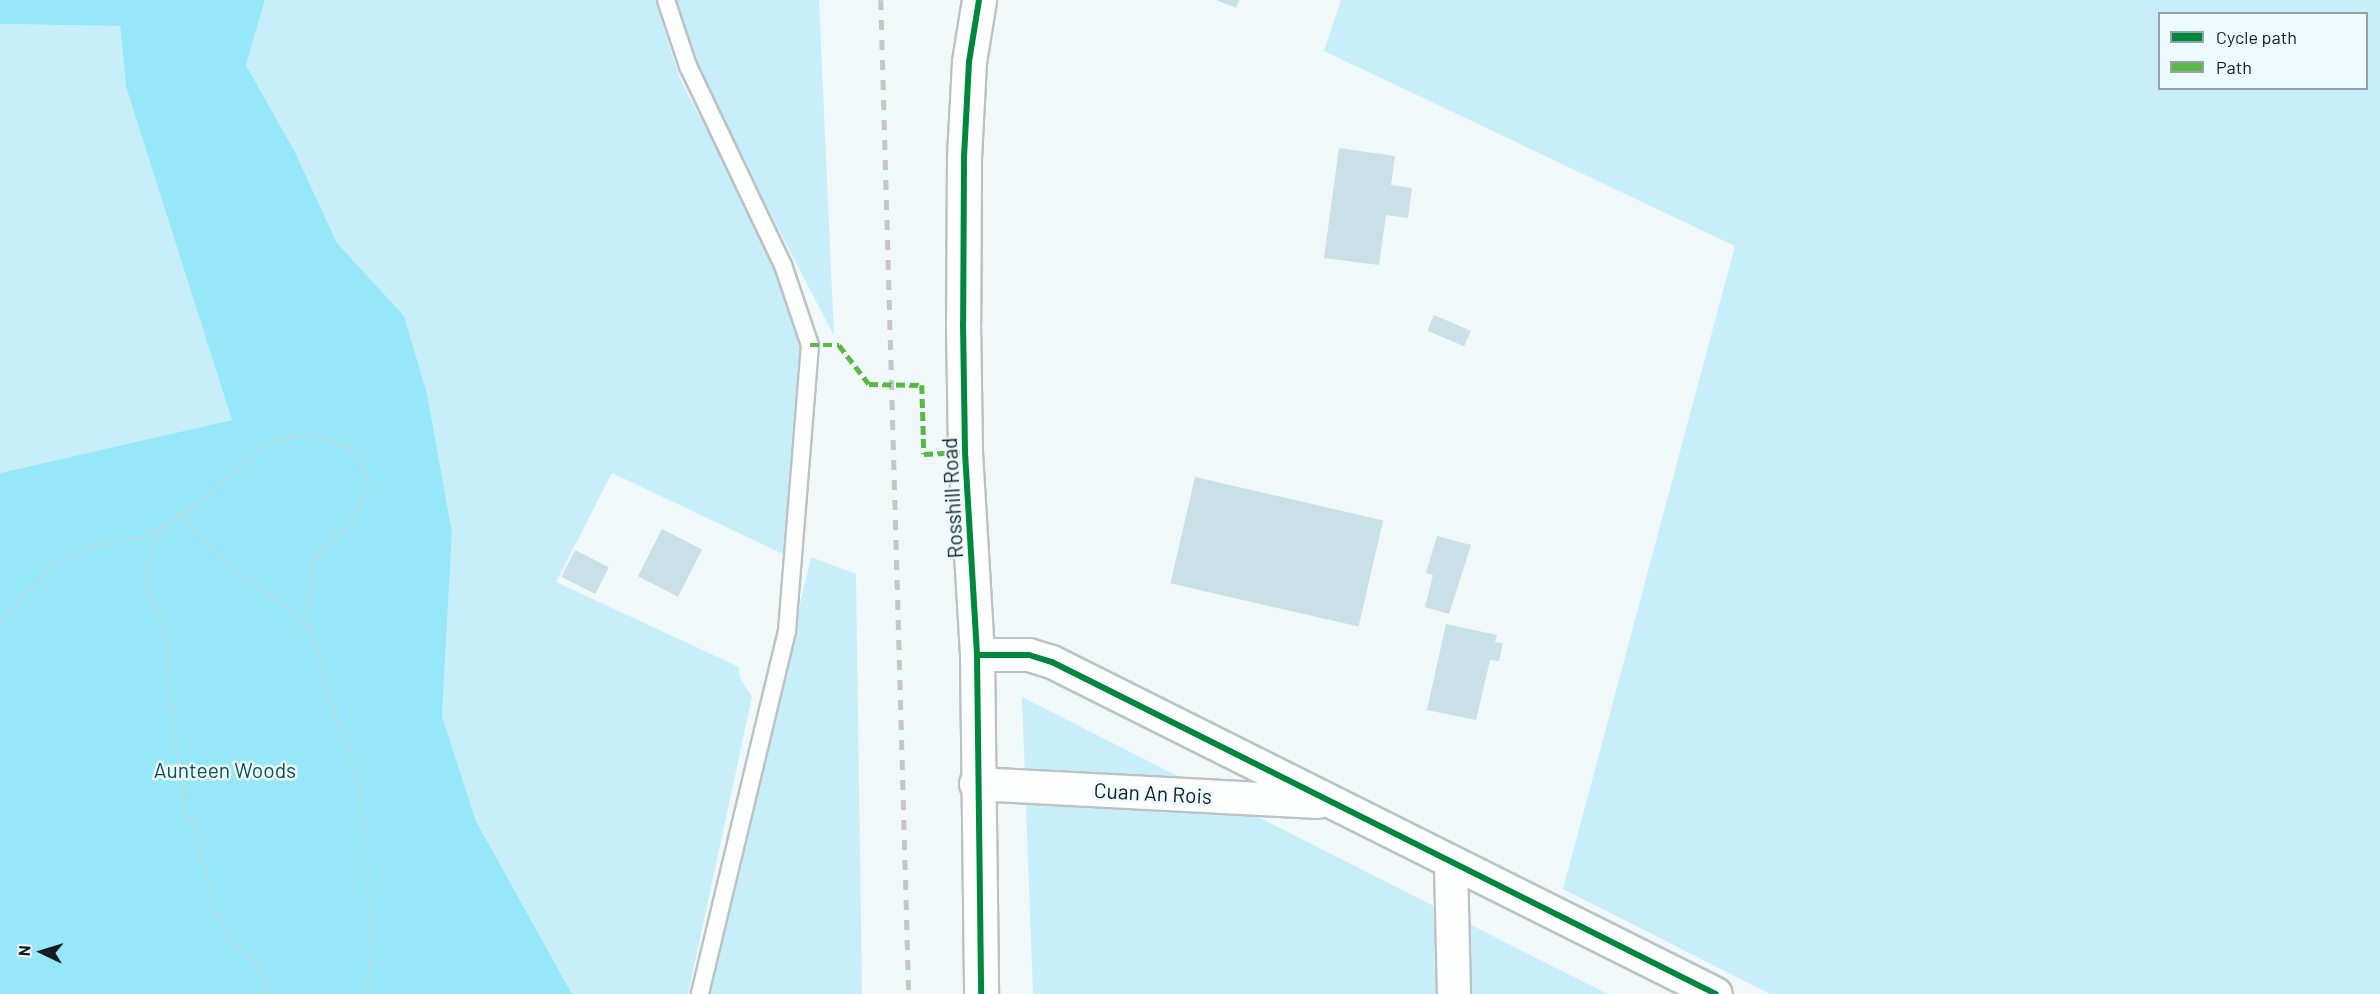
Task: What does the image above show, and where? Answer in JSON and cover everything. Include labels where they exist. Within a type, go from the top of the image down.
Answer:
[{"type":"street","name":"Rosshill Road","points":[[979,0],[969,62],[964,159],[963,323],[965,452],[977,656],[976,784],[981,994]]},
{"type":"street","points":[[977,656],[1029,655],[1052,662],[1716,994]]},
{"type":"street","name":"Cuan An Rois","points":[[976,784],[1330,803]]},
{"type":"street","points":[[1451,863],[1454,994]]},
{"type":"lane","points":[[666,0],[688,66],[783,265],[810,345],[788,631],[700,994]]},
{"type":"path","points":[[0,622],[56,562],[93,546],[144,538],[181,515],[266,443],[291,437],[320,438],[350,448],[369,478],[352,519],[317,556],[312,569],[308,617],[327,688],[361,787],[372,936],[367,994]]},
{"type":"path","points":[[181,515],[226,564],[290,610],[312,633]]},
{"type":"path","points":[[164,526],[148,560],[149,592],[167,635],[171,709],[186,814],[194,825],[216,914],[237,946],[258,964],[272,994]]},
{"type":"shaded area","points":[[265,0],[655,0],[680,79],[775,261],[797,315],[801,369],[783,554],[612,473],[556,582],[739,667],[740,678],[752,697],[688,994],[572,994],[476,821],[442,716],[452,533],[404,317],[337,243],[295,152],[246,65]]},
{"type":"shaded area","points":[[673,0],[819,0],[834,336],[704,85]]},
{"type":"shaded area","points":[[1341,0],[2380,0],[2380,994],[1770,994],[1563,889],[1735,246],[1324,51]]},
{"type":"shaded area","points":[[0,24],[120,26],[126,87],[233,420],[0,473]]},
{"type":"shaded area","points":[[811,557],[856,574],[862,994],[708,994]]},
{"type":"shaded area","points":[[1022,697],[1544,962],[1608,994],[1033,994]]},
{"type":"green space","name":"Aunteen Woods","points":[[0,0],[265,0],[246,65],[295,152],[337,243],[404,316],[427,394],[452,533],[442,716],[476,821],[572,994],[0,994],[0,473],[232,420],[126,87],[120,26],[0,24]]},
{"type":"building","points":[[1216,0],[1239,0],[1236,8]]},
{"type":"building","points":[[1339,148],[1395,156],[1391,185],[1412,188],[1408,218],[1386,215],[1379,265],[1324,258]]},
{"type":"building","points":[[1434,315],[1471,331],[1464,346],[1427,331]]},
{"type":"building","points":[[1195,477],[1383,520],[1359,627],[1170,583]]},
{"type":"building","points":[[662,529],[702,549],[678,597],[638,576]]},
{"type":"building","points":[[1437,536],[1471,545],[1449,614],[1425,607],[1433,575],[1426,573]]},
{"type":"building","points":[[575,550],[609,567],[595,594],[561,577]]},
{"type":"building","points":[[1446,624],[1497,635],[1495,642],[1503,643],[1499,661],[1490,660],[1476,720],[1427,710]]},
{"type":"railway","points":[[881,0],[909,994]]},
{"type":"marked path","points":[[810,345],[839,345],[869,384],[922,385],[924,454],[965,452]]},
{"type":"cycle path","points":[[979,0],[969,62],[964,159],[963,323],[965,452],[977,655],[981,994]]},
{"type":"cycle path","points":[[977,655],[1029,655],[1052,662],[1716,994]]}]
